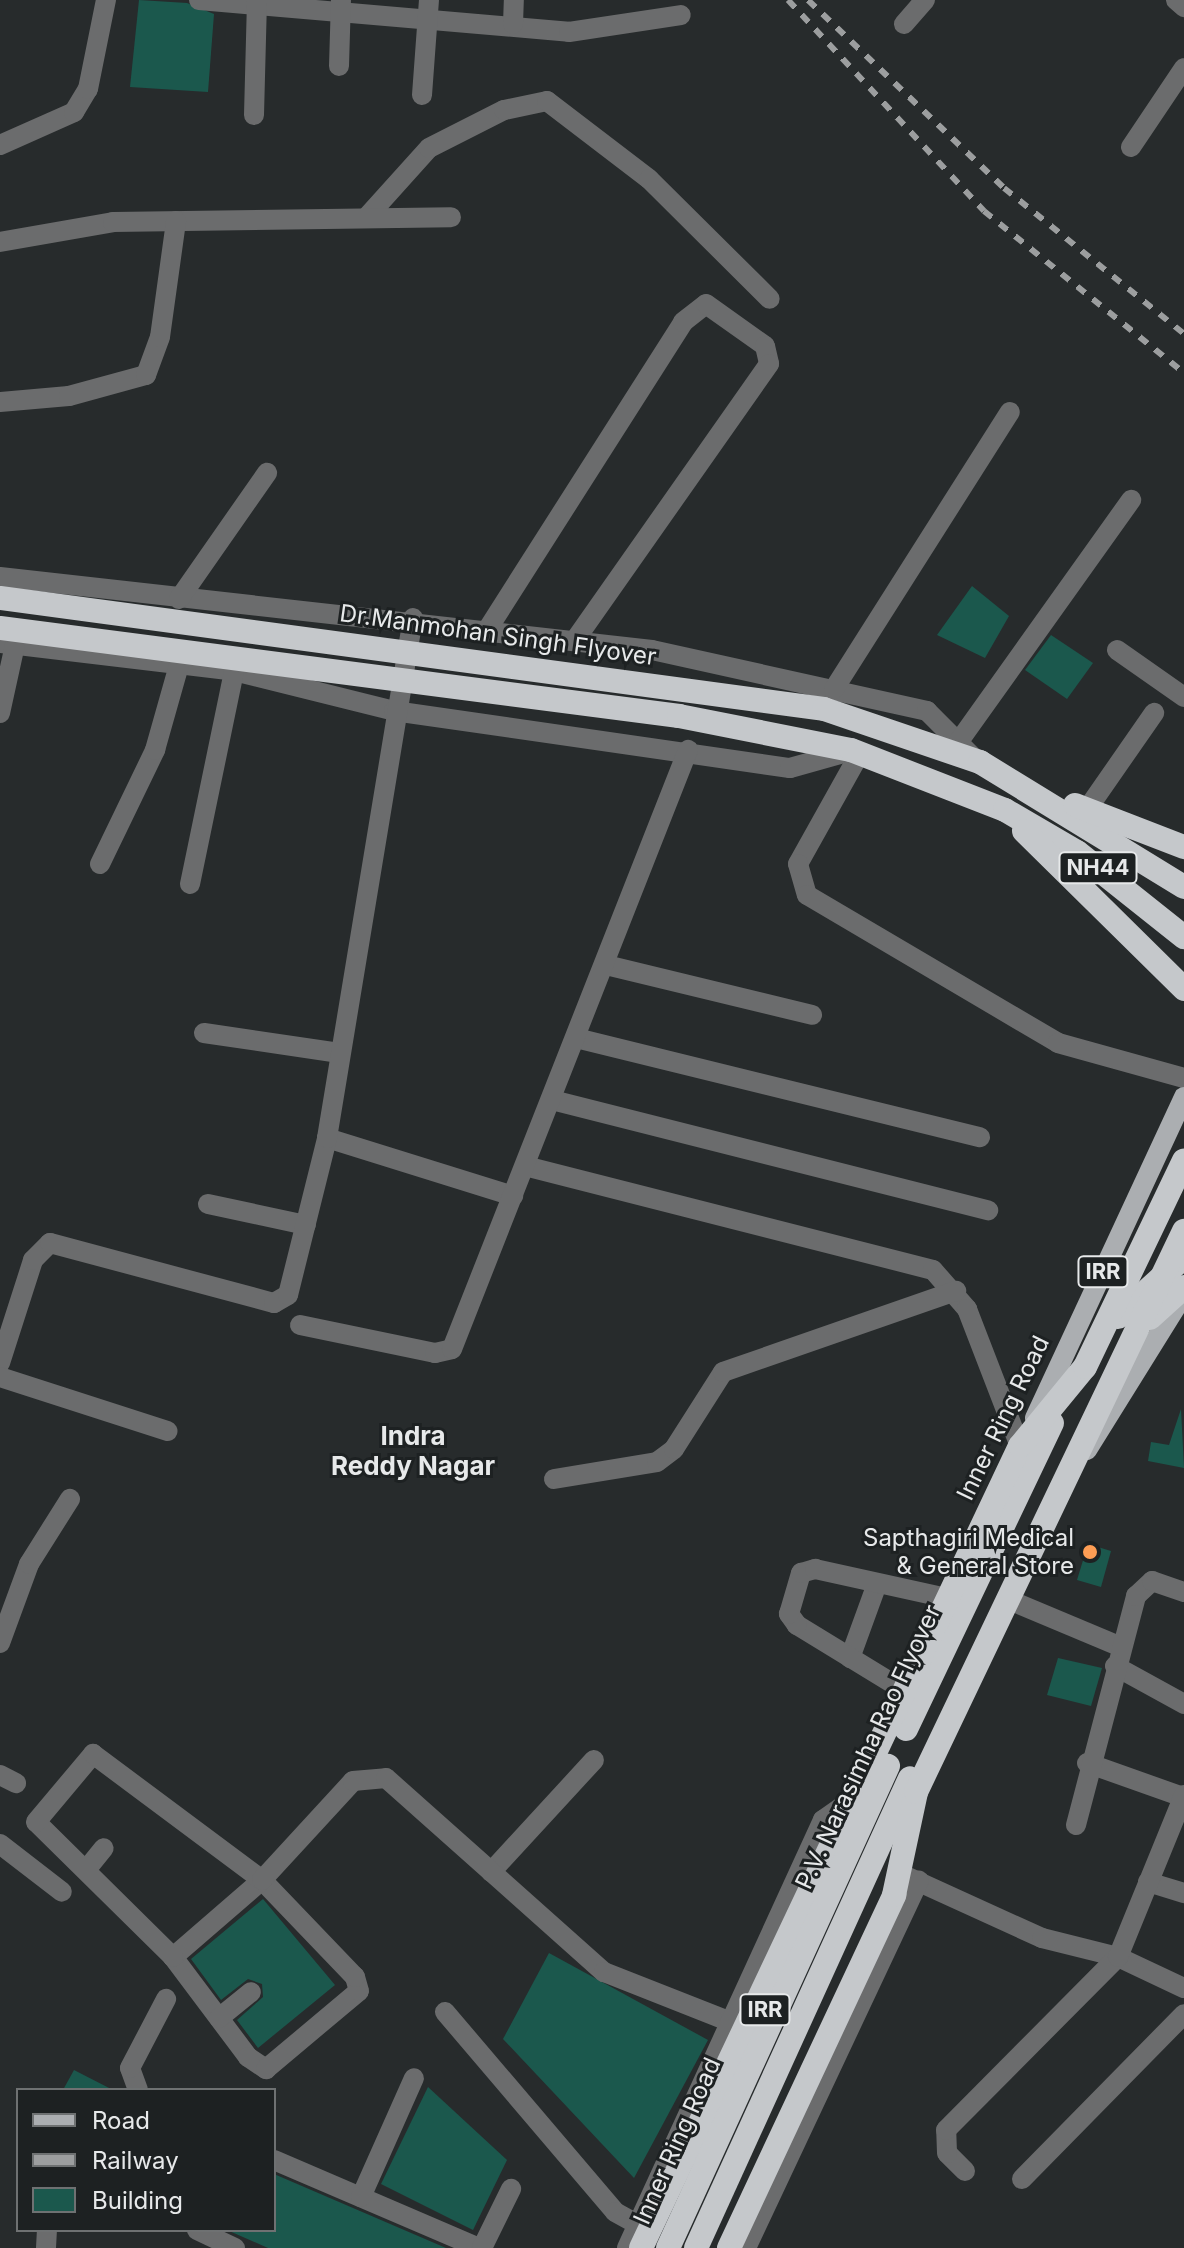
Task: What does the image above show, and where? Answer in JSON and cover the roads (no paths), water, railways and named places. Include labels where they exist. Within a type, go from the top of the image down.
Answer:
[{"type":"highway","name":"Dr.Manmohan Singh Flyover","points":[[0,598],[824,709],[980,762]]},
{"type":"highway","name":"NH44","points":[[5,639],[453,684],[804,739],[856,752],[1005,810],[1077,852],[1184,937]]},
{"type":"highway","name":"NH44","points":[[980,762],[1015,788],[1088,824],[1184,887]]},
{"type":"highway","points":[[1015,788],[1088,808],[1184,847]]},
{"type":"highway","points":[[1005,810],[1184,989]]},
{"type":"highway","name":"IRR","points":[[1020,1446],[1085,1367],[1184,1160]]},
{"type":"highway","name":"IRR","points":[[916,1792],[1184,1231]]},
{"type":"highway","name":"P.V. Narasimha Rao Flyover","points":[[668,2248],[1054,1418],[1117,1318],[1184,1257]]},
{"type":"highway","points":[[696,2248],[1089,1406],[1134,1335],[1184,1287]]},
{"type":"highway","name":"Inner Ring Road","points":[[869,1772],[1020,1446]]},
{"type":"highway","points":[[639,2237],[869,1772]]},
{"type":"highway","points":[[729,2248],[910,1878],[916,1792]]},
{"type":"main road","name":"Inner Ring Road","points":[[1020,1446],[1184,1097]]},
{"type":"main road","name":"IRR","points":[[1071,1472],[1131,1390],[1184,1294]]},
{"type":"main road","name":"Inner Ring Road","points":[[661,2248],[869,1772]]},
{"type":"main road","name":"IRR","points":[[704,2248],[916,1792]]},
{"type":"street","points":[[0,145],[74,112],[88,89],[106,0]]},
{"type":"street","points":[[199,0],[428,9],[513,24],[591,32],[681,15]]},
{"type":"street","points":[[513,24],[514,0]]},
{"type":"street","points":[[904,24],[925,0]]},
{"type":"street","points":[[1176,0],[1184,7]]},
{"type":"street","points":[[254,115],[257,2]]},
{"type":"street","points":[[339,66],[341,6]]},
{"type":"street","points":[[422,95],[428,9]]},
{"type":"street","points":[[1131,147],[1184,68]]},
{"type":"street","points":[[366,218],[429,148],[504,110],[547,101],[649,179],[770,299]]},
{"type":"street","points":[[0,242],[113,222],[451,217]]},
{"type":"street","points":[[0,402],[69,396],[146,375],[160,337],[176,221]]},
{"type":"street","points":[[489,627],[683,322],[706,304],[765,346],[769,364],[575,640]]},
{"type":"street","points":[[834,689],[1010,412]]},
{"type":"street","points":[[179,599],[267,473]]},
{"type":"street","points":[[957,744],[1131,500]]},
{"type":"street","name":"NH44","points":[[0,577],[179,599],[413,618],[575,640],[834,689],[927,711],[957,744],[980,762]]},
{"type":"street","points":[[2,1353],[33,1260],[50,1243],[279,1303],[306,1225],[327,1138],[394,711],[413,618]]},
{"type":"street","points":[[0,713],[5,639],[234,671],[394,711],[688,750],[790,768],[856,752]]},
{"type":"street","points":[[1117,650],[1184,697]]},
{"type":"street","points":[[100,864],[155,750],[179,665]]},
{"type":"street","points":[[190,884],[234,671]]},
{"type":"street","points":[[1088,808],[1154,713]]},
{"type":"street","points":[[300,1325],[435,1353],[452,1349],[606,965],[688,750]]},
{"type":"street","points":[[856,752],[798,864],[807,895],[1058,1043],[1184,1078]]},
{"type":"street","points":[[606,965],[812,1015]]},
{"type":"street","points":[[204,1033],[340,1053]]},
{"type":"street","points":[[576,1038],[980,1137]]},
{"type":"street","points":[[552,1100],[988,1210]]},
{"type":"street","points":[[327,1138],[513,1196]]},
{"type":"street","points":[[525,1166],[933,1270],[956,1291],[1020,1446]]},
{"type":"street","points":[[208,1204],[306,1225]]},
{"type":"street","points":[[554,1479],[657,1462],[674,1449],[723,1372],[956,1291]]},
{"type":"street","points":[[0,1377],[167,1431]]},
{"type":"street","points":[[0,1643],[29,1564],[70,1499]]},
{"type":"street","points":[[905,1691],[850,1658],[789,1614],[801,1573],[815,1569],[947,1598]]},
{"type":"street","points":[[1076,1825],[1087,1763],[1141,1587],[1152,1581],[1184,1592]]},
{"type":"street","points":[[850,1658],[877,1584]]},
{"type":"street","points":[[1007,1599],[1118,1656],[1184,1704]]},
{"type":"street","points":[[101,1755],[262,1880],[355,1977],[359,1991],[266,2069],[219,2018],[173,1957],[86,1870],[36,1822],[87,1757],[101,1755]]},
{"type":"street","points":[[491,1872],[594,1760]]},
{"type":"street","points":[[965,2171],[947,2153],[946,2130],[1118,1957],[1184,1796],[1087,1763]]},
{"type":"street","points":[[173,1957],[262,1880],[353,1781],[377,1775],[604,1972],[731,2022]]},
{"type":"street","name":"Inner Ring Road","points":[[627,2248],[639,2237],[731,2022],[823,1820],[853,1799]]},
{"type":"street","points":[[0,1844],[62,1892]]},
{"type":"street","points":[[86,1870],[104,1848]]},
{"type":"street","points":[[746,2248],[910,1878],[1042,1938],[1118,1957],[1184,1988]]},
{"type":"street","points":[[1148,1882],[1184,1893]]},
{"type":"street","points":[[219,2018],[251,1992]]},
{"type":"street","points":[[137,2088],[130,2068],[166,1999]]},
{"type":"street","points":[[445,2012],[639,2237]]},
{"type":"street","points":[[1022,2179],[1184,2014]]},
{"type":"street","points":[[361,2197],[414,2078]]},
{"type":"street","points":[[276,2161],[481,2248],[511,2189]]},
{"type":"street","points":[[203,2232],[227,2240]]},
{"type":"railway","points":[[788,0],[984,211],[1184,373]]},
{"type":"railway","points":[[808,0],[1004,188],[1184,334]]},
{"type":"place","name":"Sapthagiri Medical & General Store","points":[[1090,1552]]},
{"type":"district","name":"Indra Reddy Nagar","points":[[413,1451]]}]
